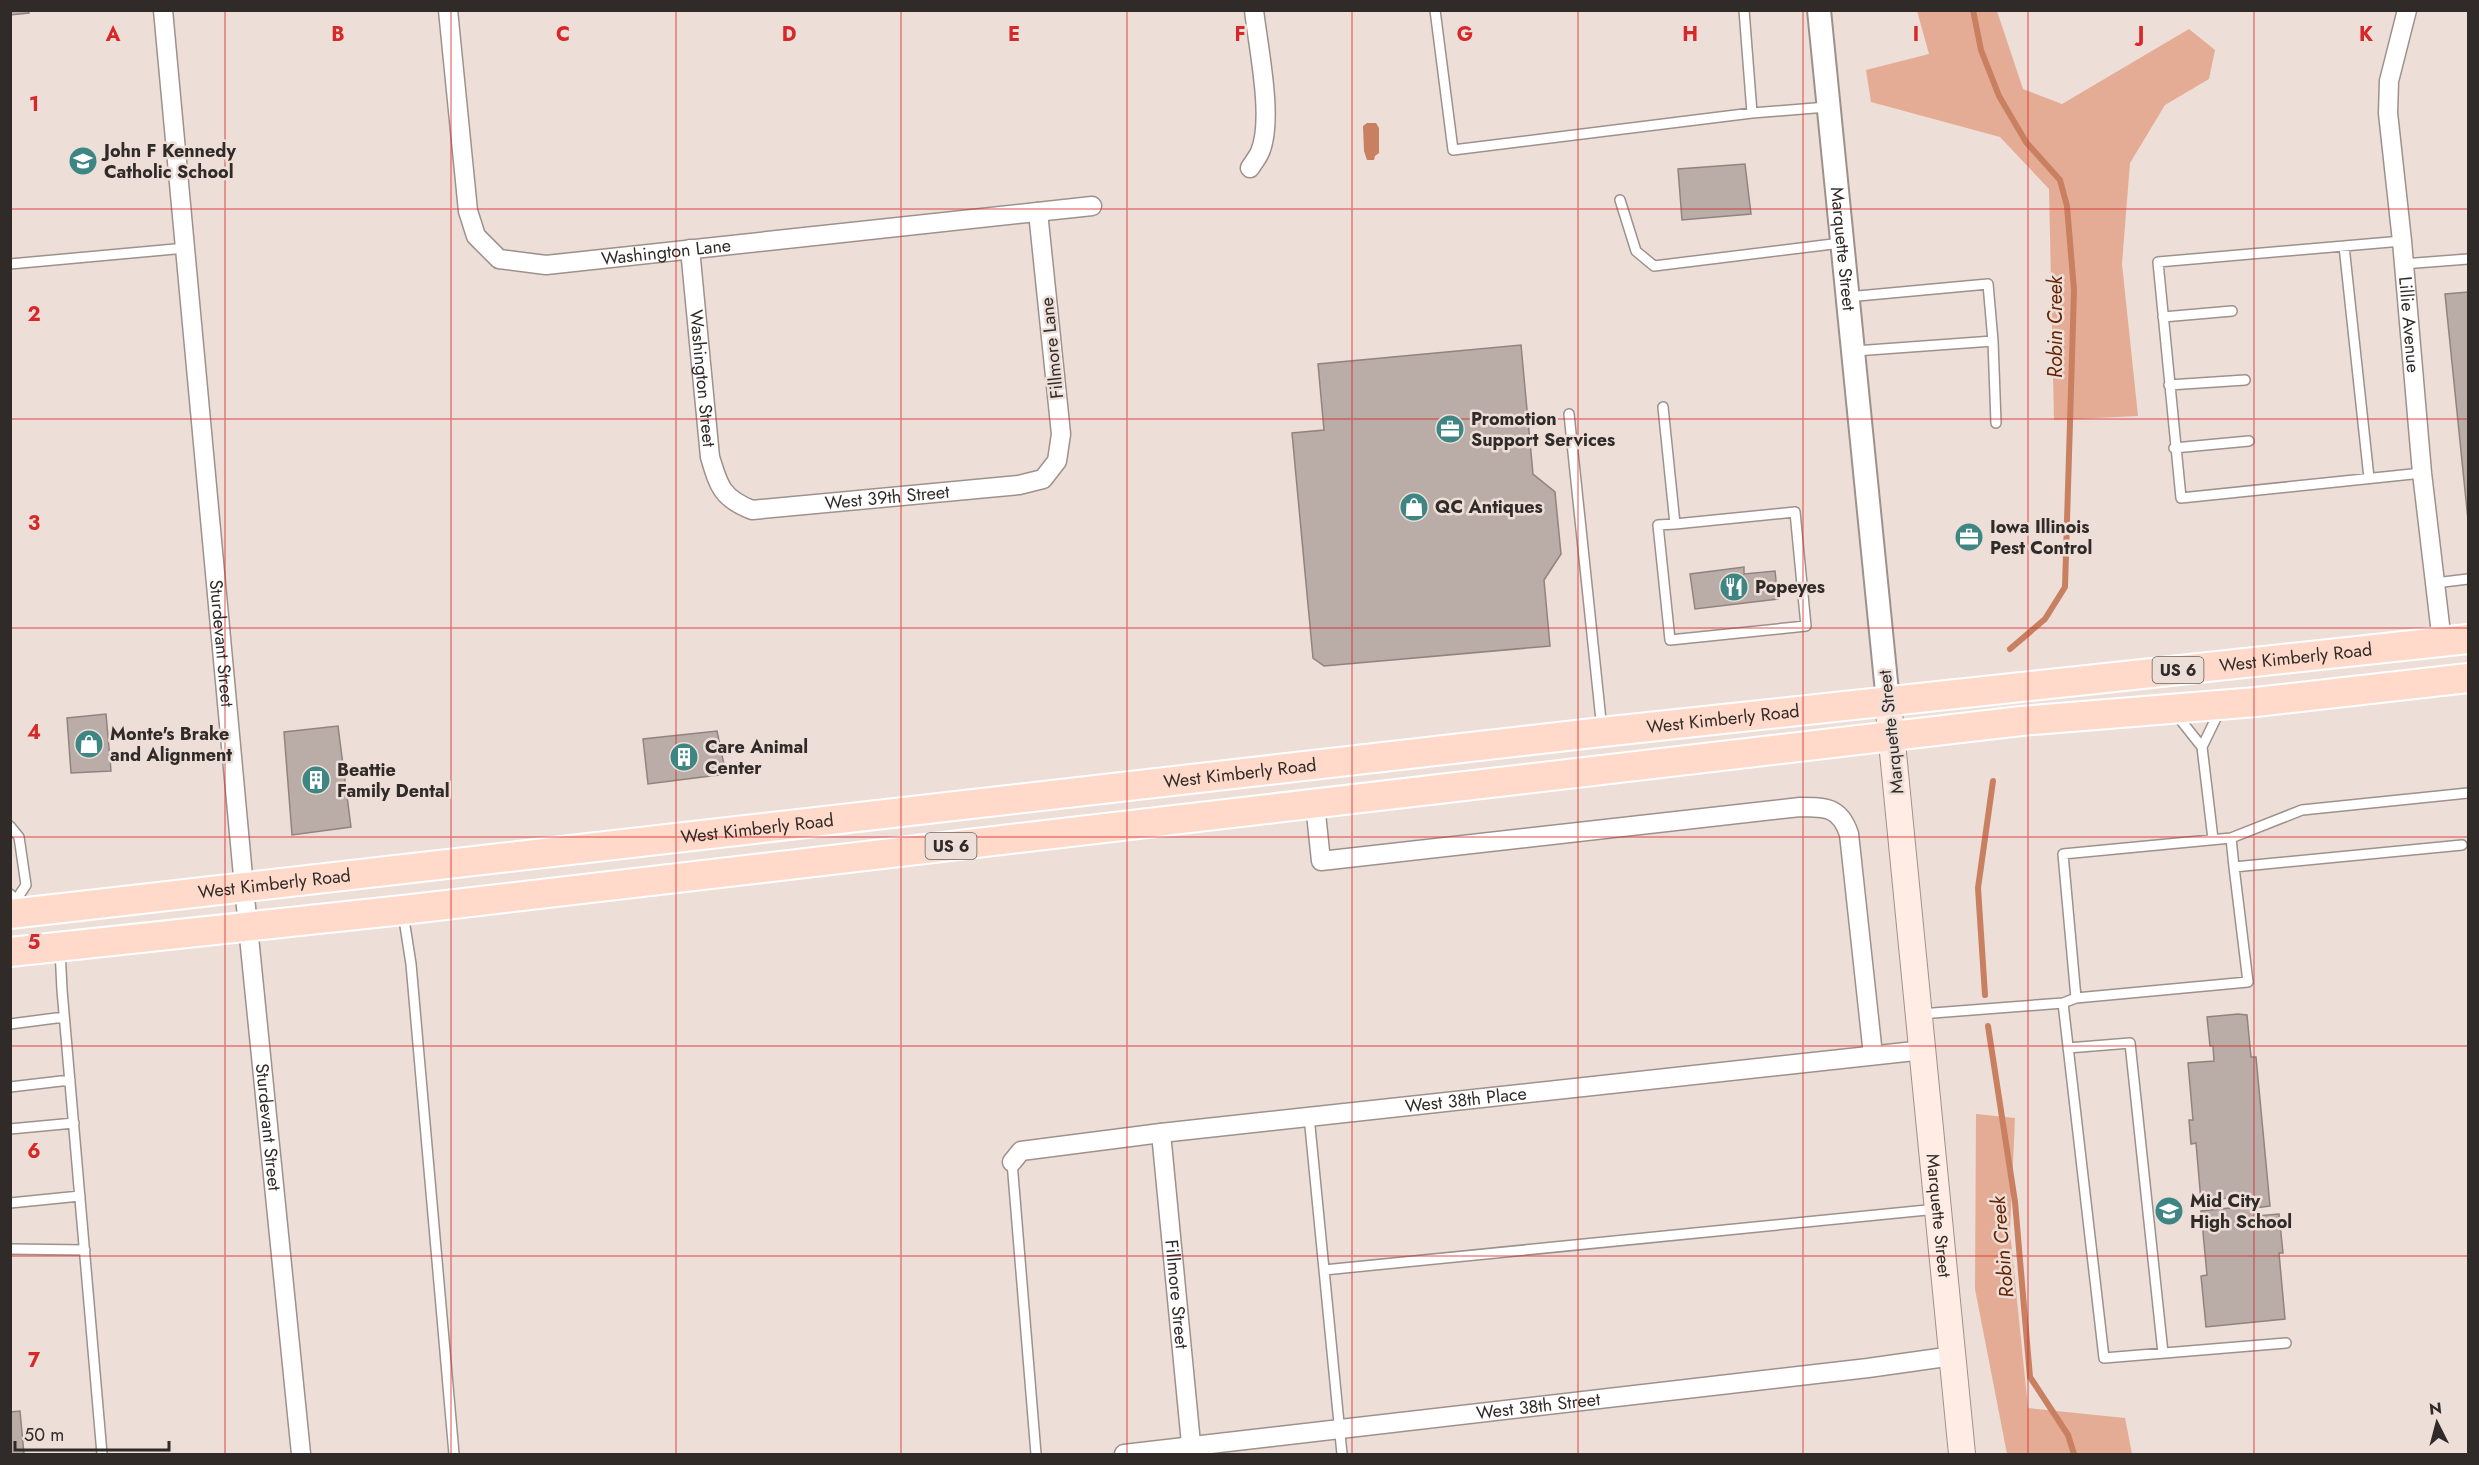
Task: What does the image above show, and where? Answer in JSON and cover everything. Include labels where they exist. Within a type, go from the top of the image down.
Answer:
[{"type":"main road","name":"West Kimberly Road","points":[[14,905],[244,887],[1602,732],[2455,641]]},
{"type":"main road","name":"West Kimberly Road","points":[[10,952],[403,910],[2021,721],[2222,704],[2461,676]]},
{"type":"main road","name":"Marquette Street","points":[[1888,702],[1940,1209],[1962,1455]]},
{"type":"street","name":"Sturdevant Street","points":[[163,10],[244,887],[301,1455]]},
{"type":"street","name":"Washington Lane","points":[[448,10],[468,211],[476,236],[500,259],[546,265],[1092,206]]},
{"type":"street","points":[[1250,168],[1260,153],[1265,134],[1266,116],[1254,10]]},
{"type":"street","name":"Marquette Street","points":[[1818,10],[1888,702]]},
{"type":"street","name":"Lillie Avenue","points":[[2408,10],[2389,81],[2388,113],[2434,583],[2455,641]]},
{"type":"street","name":"Fillmore Lane","points":[[1038,212],[1061,434],[1057,461],[1043,479]]},
{"type":"street","name":"Washington Street","points":[[690,249],[710,457],[717,479],[732,502]]},
{"type":"street","name":"West 39th Street","points":[[732,502],[752,510],[1019,485],[1043,479]]},
{"type":"street","name":"West Kimberly Road","points":[[1315,804],[1321,861],[1800,807],[1822,807],[1835,812],[1845,821],[1850,834],[1873,1055]]},
{"type":"street","name":"West 38th Place","points":[[1012,1162],[1021,1151],[1161,1133],[1924,1050]]},
{"type":"street","name":"Fillmore Street","points":[[1161,1133],[1192,1451]]},
{"type":"street","name":"West 38th Street","points":[[1124,1455],[1192,1451],[1339,1429],[1868,1368],[1953,1356]]},
{"type":"lane","points":[[1435,10],[1453,150],[1752,113],[1827,107]]},
{"type":"lane","points":[[1744,10],[1752,113]]},
{"type":"lane","points":[[1620,200],[1636,251],[1654,266],[1841,243]]},
{"type":"lane","points":[[2402,241],[2158,262],[2174,448],[2181,498],[2422,473]]},
{"type":"lane","points":[[2344,246],[2369,478]]},
{"type":"lane","points":[[10,264],[186,248]]},
{"type":"lane","points":[[2403,264],[2469,259]]},
{"type":"lane","points":[[1847,297],[1988,284],[1996,423]]},
{"type":"lane","points":[[2163,317],[2232,311]]},
{"type":"lane","points":[[1852,351],[1993,341]]},
{"type":"lane","points":[[2169,386],[2245,380]]},
{"type":"lane","points":[[1663,407],[1675,524]]},
{"type":"lane","points":[[1569,414],[1602,732]]},
{"type":"lane","points":[[2174,448],[2249,441]]},
{"type":"lane","points":[[1796,512],[1806,626],[1670,640],[1658,525],[1675,524],[1796,512]]},
{"type":"lane","points":[[2434,583],[2469,579]]},
{"type":"lane","points":[[2213,839],[2202,747],[2222,704]]},
{"type":"lane","points":[[2171,709],[2202,747]]},
{"type":"lane","points":[[2076,998],[2063,855],[2231,837],[2302,810],[2469,793]]},
{"type":"lane","points":[[10,826],[20,837],[26,885],[14,905]]},
{"type":"lane","points":[[1920,1014],[2063,1003],[2076,998],[2248,982],[2231,837]]},
{"type":"lane","points":[[2234,867],[2462,844]]},
{"type":"lane","points":[[403,910],[411,964],[454,1455]]},
{"type":"lane","points":[[60,947],[102,1455]]},
{"type":"lane","points":[[2063,1003],[2104,1358],[2286,1343]]},
{"type":"lane","points":[[10,1024],[64,1017]]},
{"type":"lane","points":[[2068,1047],[2130,1043],[2163,1353]]},
{"type":"lane","points":[[10,1087],[70,1080]]},
{"type":"lane","points":[[1310,1116],[1342,1455]]},
{"type":"lane","points":[[10,1129],[74,1123]]},
{"type":"lane","points":[[1012,1162],[1036,1455]]},
{"type":"lane","points":[[10,1203],[80,1196]]},
{"type":"lane","points":[[1324,1270],[1940,1209]]},
{"type":"lane","points":[[10,1249],[85,1250]]},
{"type":"shaded area","points":[[1917,11],[1997,11],[2023,89],[2062,104],[2189,29],[2215,50],[2209,79],[2165,105],[2130,163],[2122,264],[2138,416],[2054,420],[2049,189],[2000,137],[1871,102],[1866,70],[1929,54]]},
{"type":"shaded area","points":[[1367,123],[1376,123],[1379,128],[1379,153],[1374,160],[1367,160],[1364,151],[1363,126]]},
{"type":"shaded area","points":[[1976,1114],[2015,1118],[2010,1231],[2028,1408],[2125,1418],[2132,1454],[2007,1454],[1975,1289]]},
{"type":"building","points":[[10,10],[28,10],[29,13],[10,15]]},
{"type":"building","points":[[1745,164],[1751,214],[1682,220],[1678,169]]},
{"type":"building","points":[[2468,292],[2468,520],[2445,294]]},
{"type":"building","points":[[1521,345],[1533,474],[1555,492],[1561,554],[1544,580],[1550,646],[1324,666],[1313,658],[1292,433],[1324,430],[1318,364]]},
{"type":"building","name":"Popeyes","points":[[1744,567],[1744,574],[1775,571],[1778,599],[1695,609],[1690,574]]},
{"type":"building","name":"Monte's Brake and Alignment","points":[[106,714],[111,771],[71,773],[67,718]]},
{"type":"building","name":"Beattie Family Dental","points":[[338,726],[351,827],[292,835],[284,732]]},
{"type":"building","name":"Care Animal Center","points":[[717,731],[726,774],[648,784],[643,739]]},
{"type":"building","points":[[2247,1015],[2251,1057],[2256,1057],[2270,1206],[2254,1208],[2255,1216],[2279,1214],[2283,1253],[2279,1253],[2285,1319],[2206,1327],[2201,1276],[2207,1275],[2201,1211],[2239,1207],[2238,1197],[2201,1201],[2196,1143],[2191,1144],[2189,1120],[2193,1120],[2188,1063],[2214,1061],[2207,1017]]},
{"type":"building","points":[[20,1411],[24,1454],[10,1454],[10,1412]]},
{"type":"waterway","name":"Robin Creek","points":[[1973,10],[1981,50],[1999,96],[2026,142],[2060,180],[2067,206],[2074,290],[2065,587],[2045,619],[2010,649]]},
{"type":"waterway","name":"Robin Creek","points":[[1985,995],[1978,888],[1993,781]]},
{"type":"waterway","name":"Robin Creek","points":[[1988,1026],[2015,1202],[2030,1377],[2068,1435],[2074,1454]]},
{"type":"place","name":"John F Kennedy Catholic School","points":[[83,161]]},
{"type":"place","name":"Promotion Support Services","points":[[1450,429]]},
{"type":"place","name":"QC Antiques","points":[[1414,507]]},
{"type":"place","name":"Iowa Illinois Pest Control","points":[[1969,537]]},
{"type":"place","name":"Popeyes","points":[[1734,587]]},
{"type":"place","name":"Monte's Brake and Alignment","points":[[89,744]]},
{"type":"place","name":"Care Animal Center","points":[[684,757]]},
{"type":"place","name":"Beattie Family Dental","points":[[316,780]]},
{"type":"place","name":"Mid City High School","points":[[2169,1211]]}]
